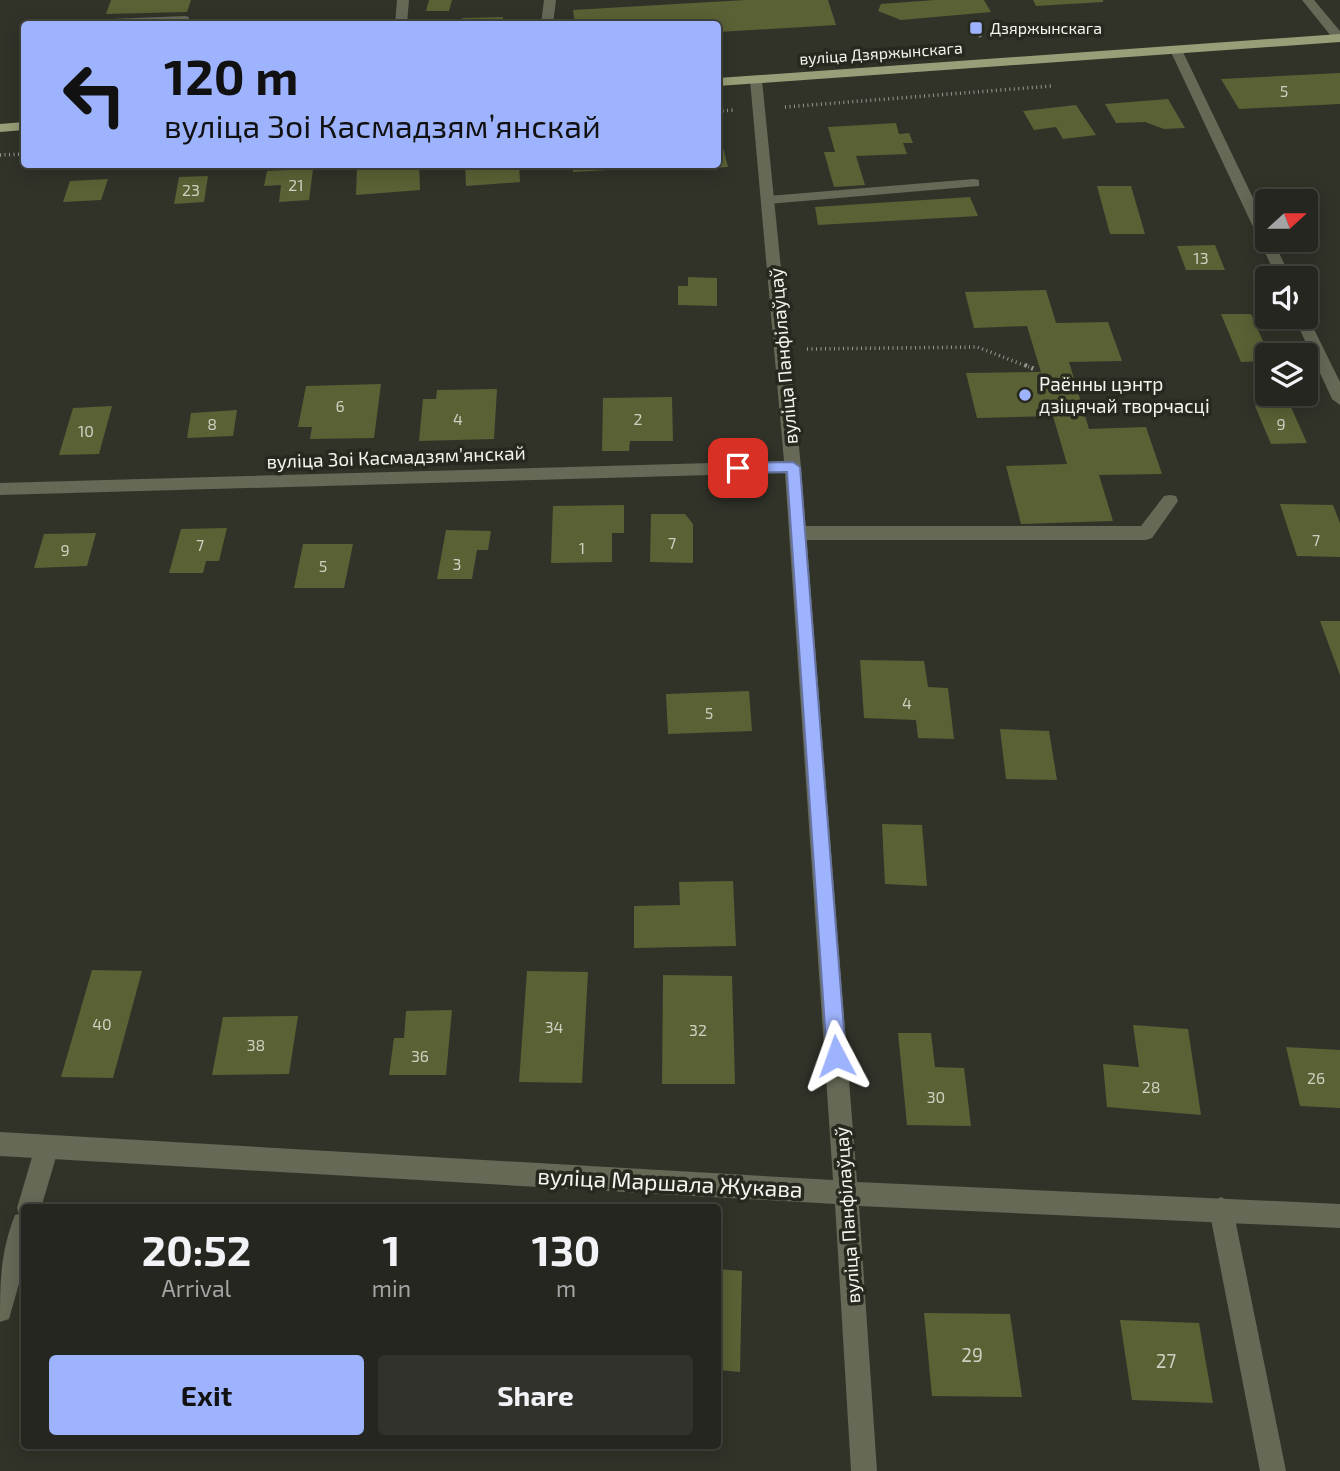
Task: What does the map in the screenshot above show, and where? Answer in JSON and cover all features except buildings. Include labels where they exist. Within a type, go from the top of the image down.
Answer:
[{"type":"main road","name":"вуліца Дзяржынскага","points":[[721,82],[1339,38]]},
{"type":"main road","points":[[0,128],[21,126]]},
{"type":"street","points":[[401,21],[403,0]]},
{"type":"street","points":[[547,21],[550,0]]},
{"type":"street","points":[[1308,0],[1339,38]]},
{"type":"street","points":[[160,21],[185,20]]},
{"type":"street","points":[[1176,50],[1278,266]]},
{"type":"street","name":"вуліца Панфілаўцаў","points":[[756,80],[793,467],[864,1471]]},
{"type":"street","points":[[768,200],[974,183]]},
{"type":"street","points":[[1308,329],[1340,399]]},
{"type":"street","name":"вуліца Зоі Касмадзямʼянскай","points":[[0,489],[793,467]]},
{"type":"street","points":[[798,533],[1146,533],[1170,501]]},
{"type":"street","name":"вуліца Маршала Жукава","points":[[0,1144],[846,1194],[1340,1216]]},
{"type":"street","points":[[30,1204],[47,1147]]},
{"type":"street","points":[[1222,1209],[1273,1471]]},
{"type":"street","points":[[0,1310],[21,1235]]},
{"type":"path","points":[[721,111],[1064,85]]},
{"type":"path","points":[[0,155],[21,154]]},
{"type":"path","points":[[803,349],[976,347],[1034,369]]},
{"type":"place","name":"Дзяржынскага","points":[[976,28]]},
{"type":"place","name":"Раённы цэнтр дзіцячай творчасці","points":[[1025,395]]},
{"type":"route","points":[[738,468],[793,467],[836,1056]]}]
